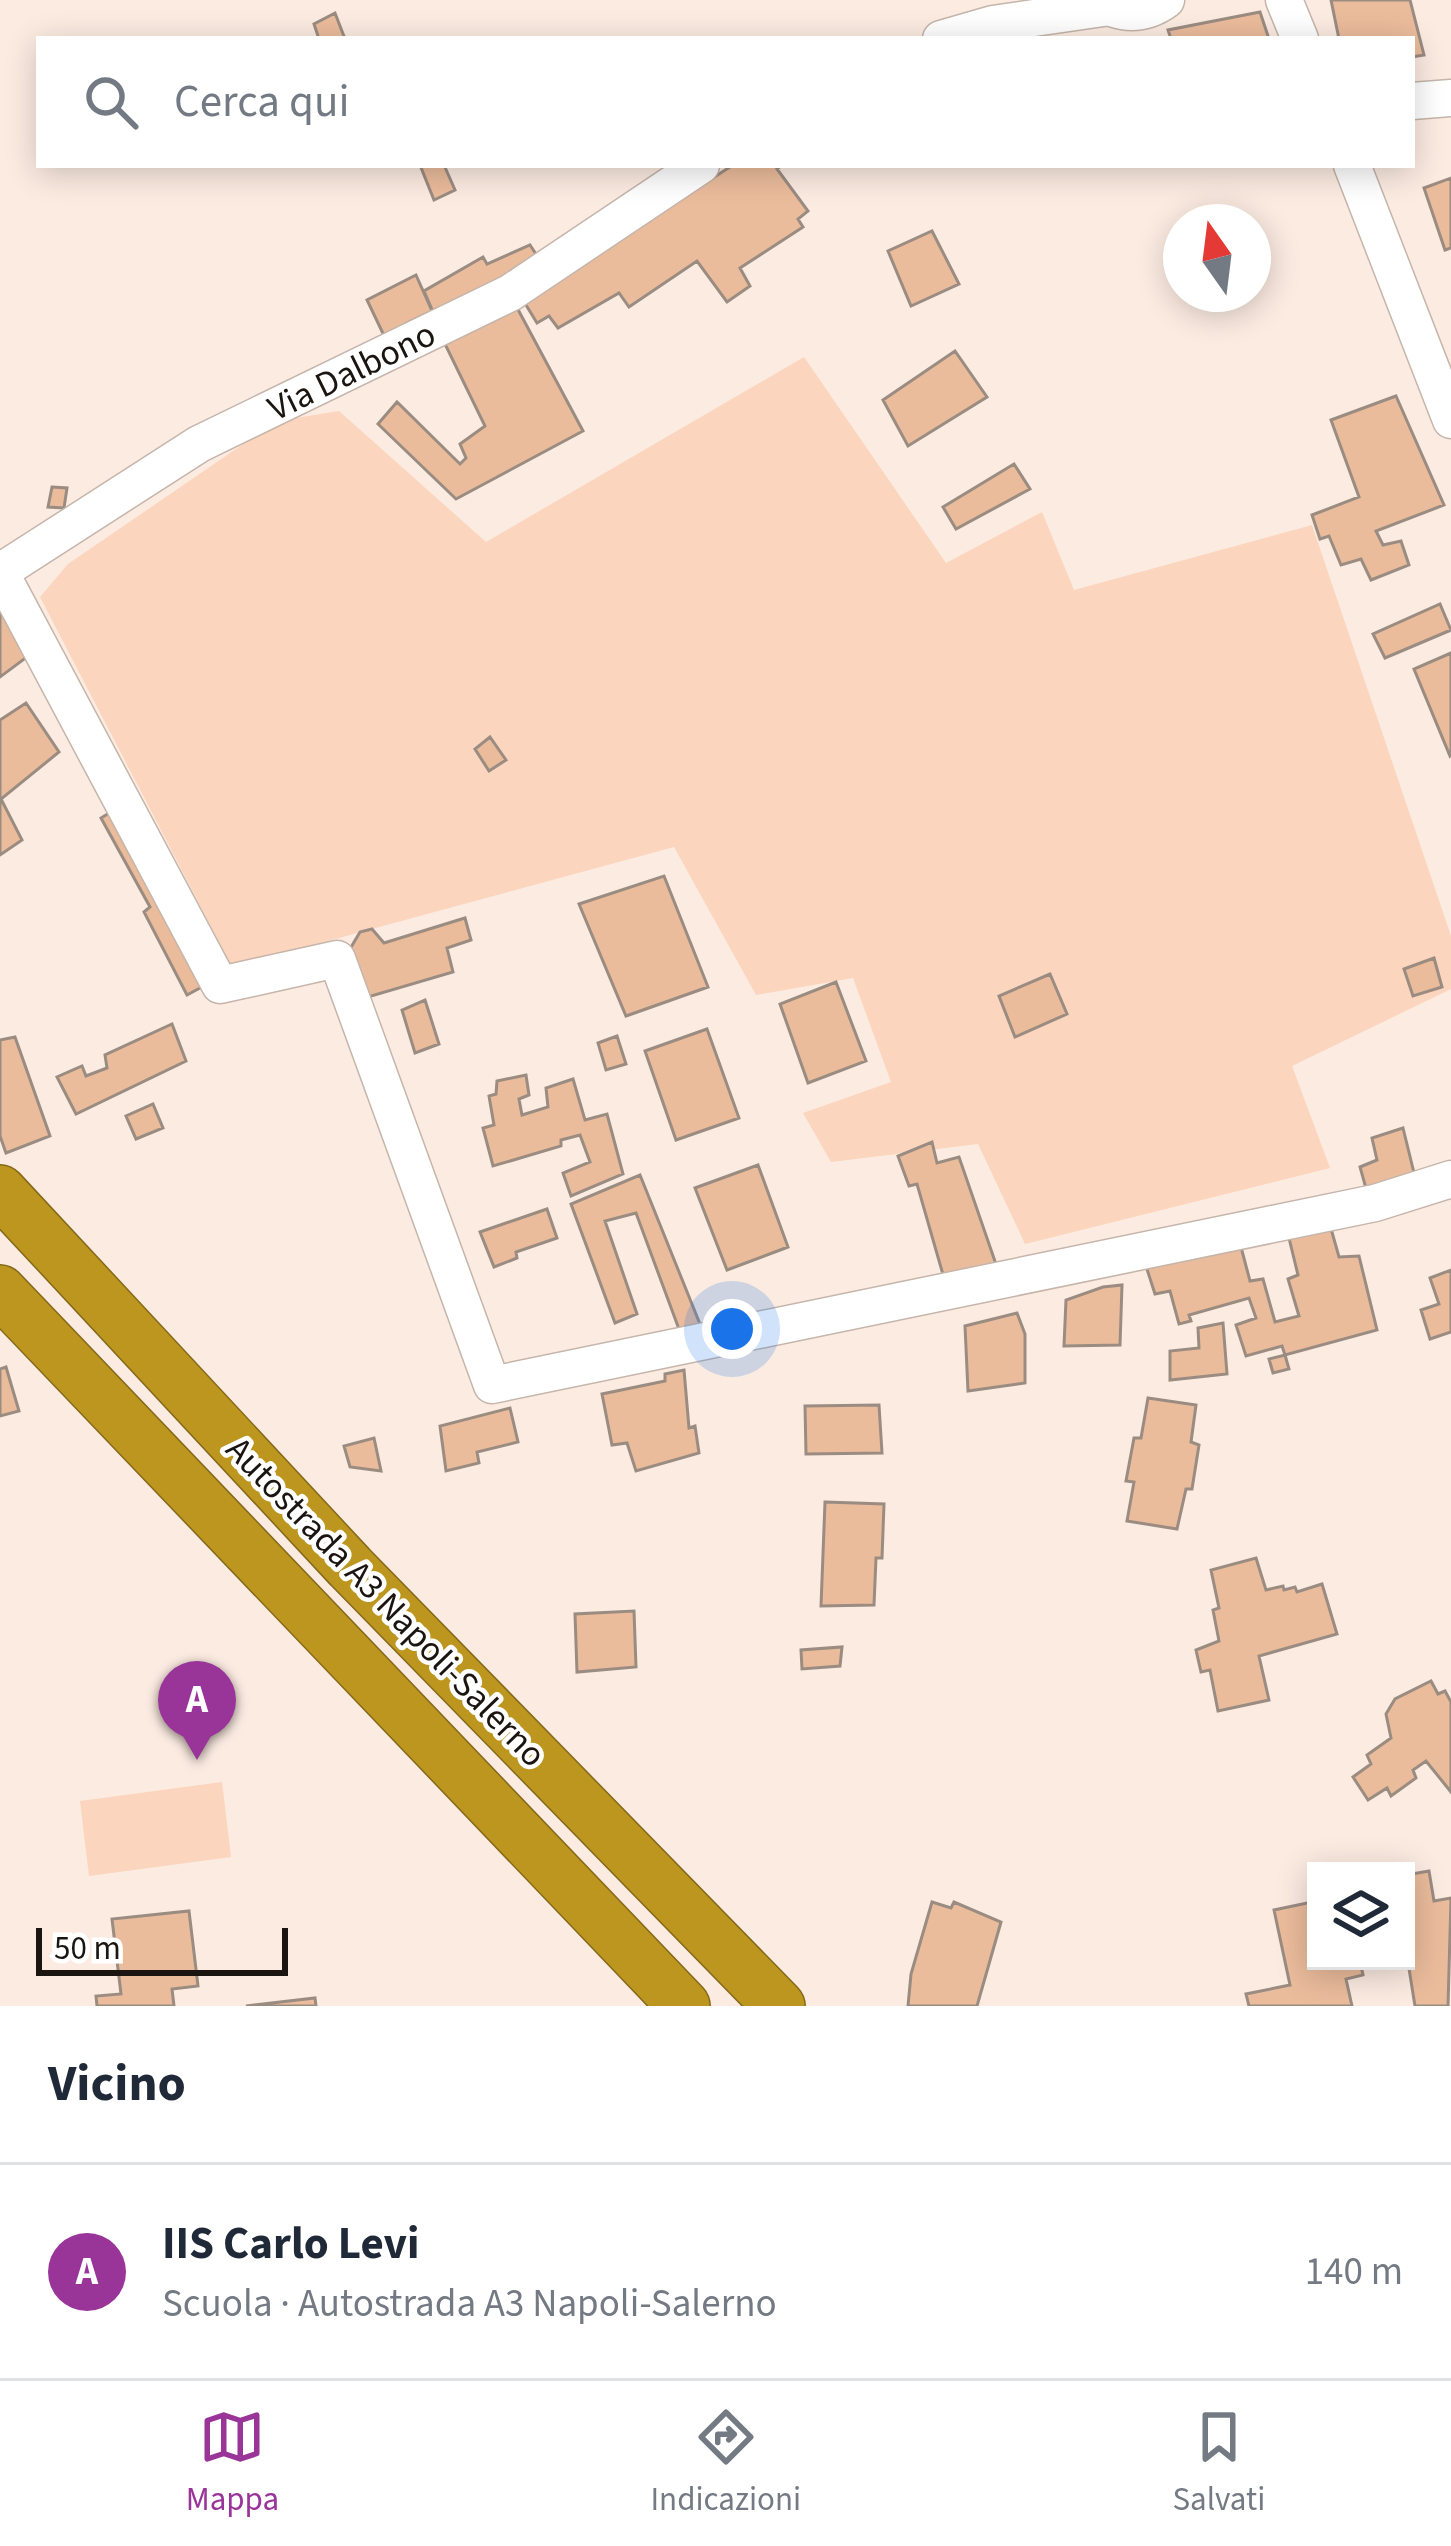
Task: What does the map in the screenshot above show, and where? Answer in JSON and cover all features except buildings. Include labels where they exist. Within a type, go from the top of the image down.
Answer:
[{"type":"highway","name":"Autostrada A3 Napoli-Salerno","points":[[0,1191],[350,1567],[779,2006]]},
{"type":"highway","name":"Autostrada A3 Napoli-Salerno","points":[[0,1291],[684,2006]]},
{"type":"street","points":[[993,24],[1025,0]]},
{"type":"street","points":[[951,36],[1104,4],[1138,13],[1166,0]]},
{"type":"street","points":[[1284,0],[1299,36]]},
{"type":"street","points":[[1415,101],[1451,98]]},
{"type":"street","name":"Via Dalbono","points":[[0,572],[199,444],[510,293],[697,168]]},
{"type":"street","points":[[1353,168],[1451,420]]},
{"type":"street","points":[[0,572],[220,985],[337,959],[492,1384],[1375,1203],[1451,1179]]},
{"type":"shaded area","points":[[804,357],[946,563],[1042,512],[1074,590],[1312,525],[1451,936],[1451,989],[1292,1066],[1330,1168],[1025,1244],[978,1144],[831,1162],[803,1113],[891,1082],[853,978],[756,995],[674,847],[232,967],[40,597],[68,564],[277,421],[339,411],[486,542]]},
{"type":"shaded area","points":[[222,1782],[231,1857],[89,1876],[80,1801]]},
{"type":"place","name":"IIS Carlo Levi","points":[[197,1760]]}]
